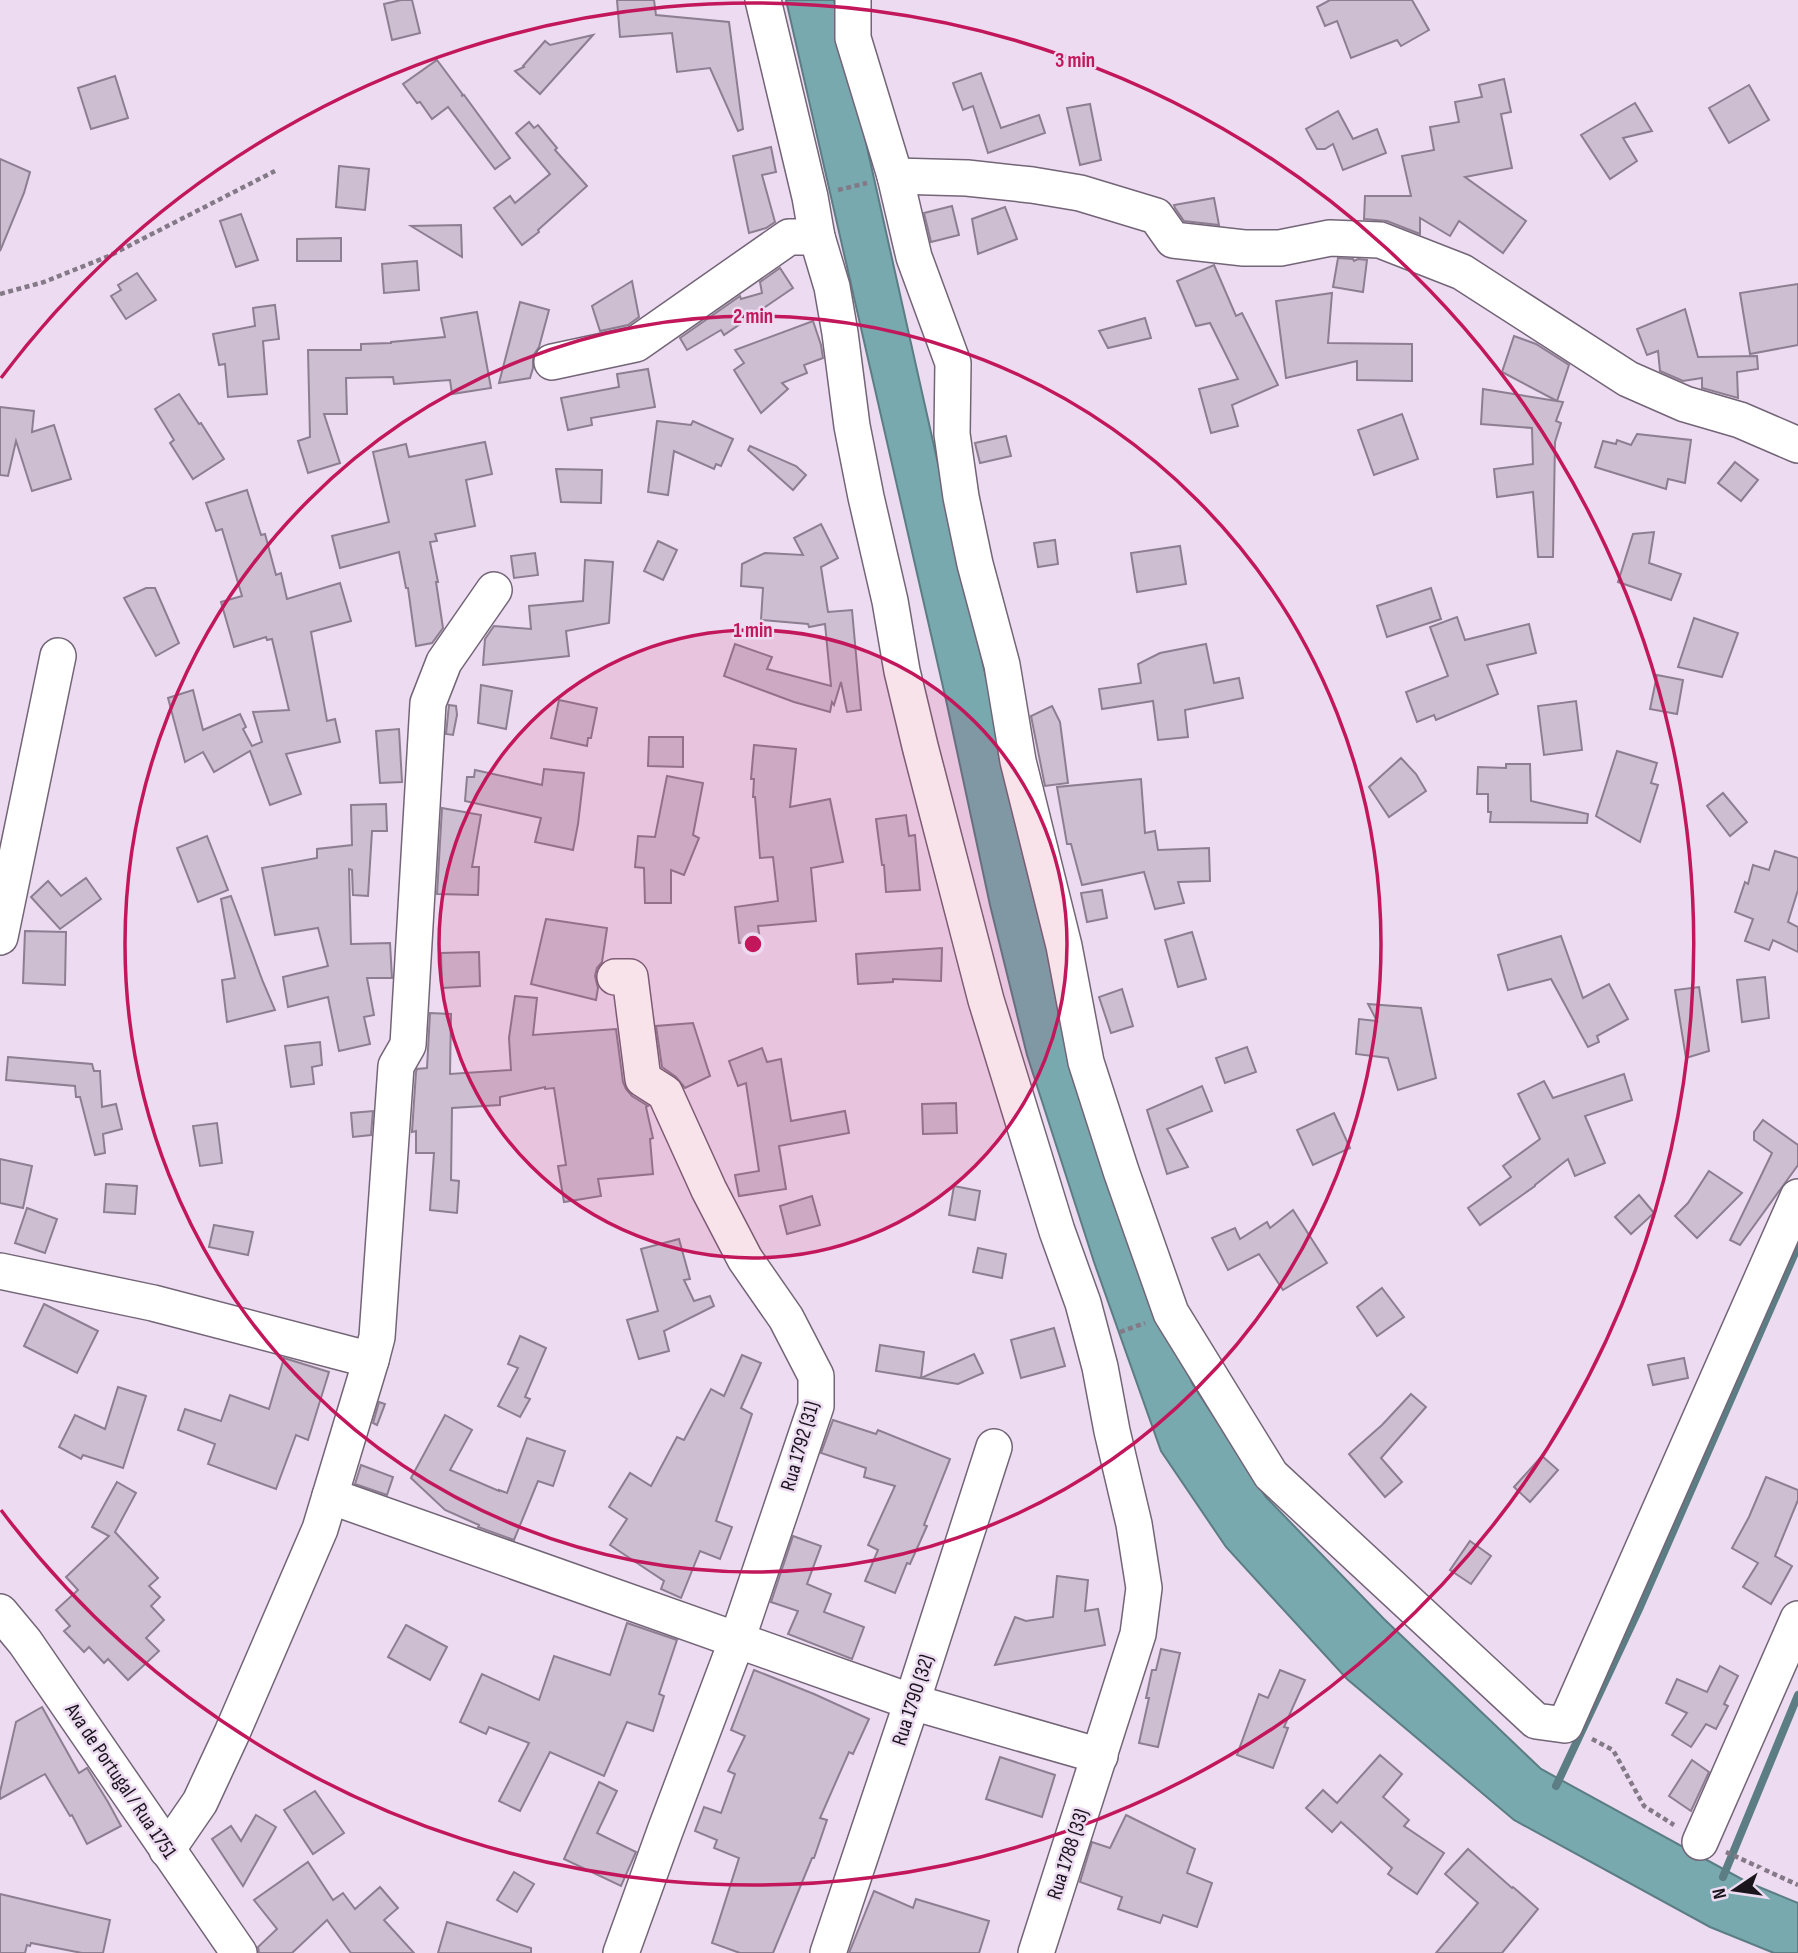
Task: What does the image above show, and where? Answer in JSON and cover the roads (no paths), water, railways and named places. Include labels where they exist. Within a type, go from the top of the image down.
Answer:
[{"type":"street","name":"Rua 1788 (33)","points":[[763,0],[817,237],[832,286],[852,426],[890,601],[902,671],[986,1000],[1057,1231],[1083,1303],[1134,1524],[1144,1588],[1138,1634],[1036,1953]]},
{"type":"street","points":[[853,0],[853,38],[895,176],[914,257],[953,363],[953,434],[961,498],[975,564],[1002,665],[1018,761],[1064,946],[1086,1062],[1171,1313],[1271,1475],[1536,1721],[1565,1725],[1798,1197]]},
{"type":"street","points":[[895,176],[967,178],[1080,193],[1156,216],[1173,240],[1244,248],[1280,248],[1330,238],[1380,240],[1462,272],[1628,379],[1685,404],[1740,420],[1798,445]]},
{"type":"street","points":[[552,362],[636,344],[789,237],[817,237]]},
{"type":"street","points":[[167,1850],[200,1802],[320,1529],[377,1337],[396,1066],[408,1045],[428,703],[444,662],[494,590]]},
{"type":"street","points":[[0,937],[58,656]]},
{"type":"street","name":"Rua 1792 (31)","points":[[615,977],[630,977],[643,1079],[665,1093],[709,1190],[745,1259],[786,1318],[816,1376],[816,1405],[737,1640],[621,1953]]},
{"type":"street","points":[[0,1271],[153,1303],[371,1360]]},
{"type":"street","name":"Rua 1790 (32)","points":[[828,1953],[994,1447]]},
{"type":"street","points":[[330,1496],[912,1702],[1100,1756]]},
{"type":"street","name":"Ava de Portugal / Rua 1751","points":[[0,1612],[26,1642],[239,1953]]},
{"type":"street","points":[[1707,1844],[1798,1619]]},
{"type":"waterway","points":[[1556,1786],[1640,1607],[1798,1246]]},
{"type":"waterway","points":[[1723,1877],[1798,1695]]}]
